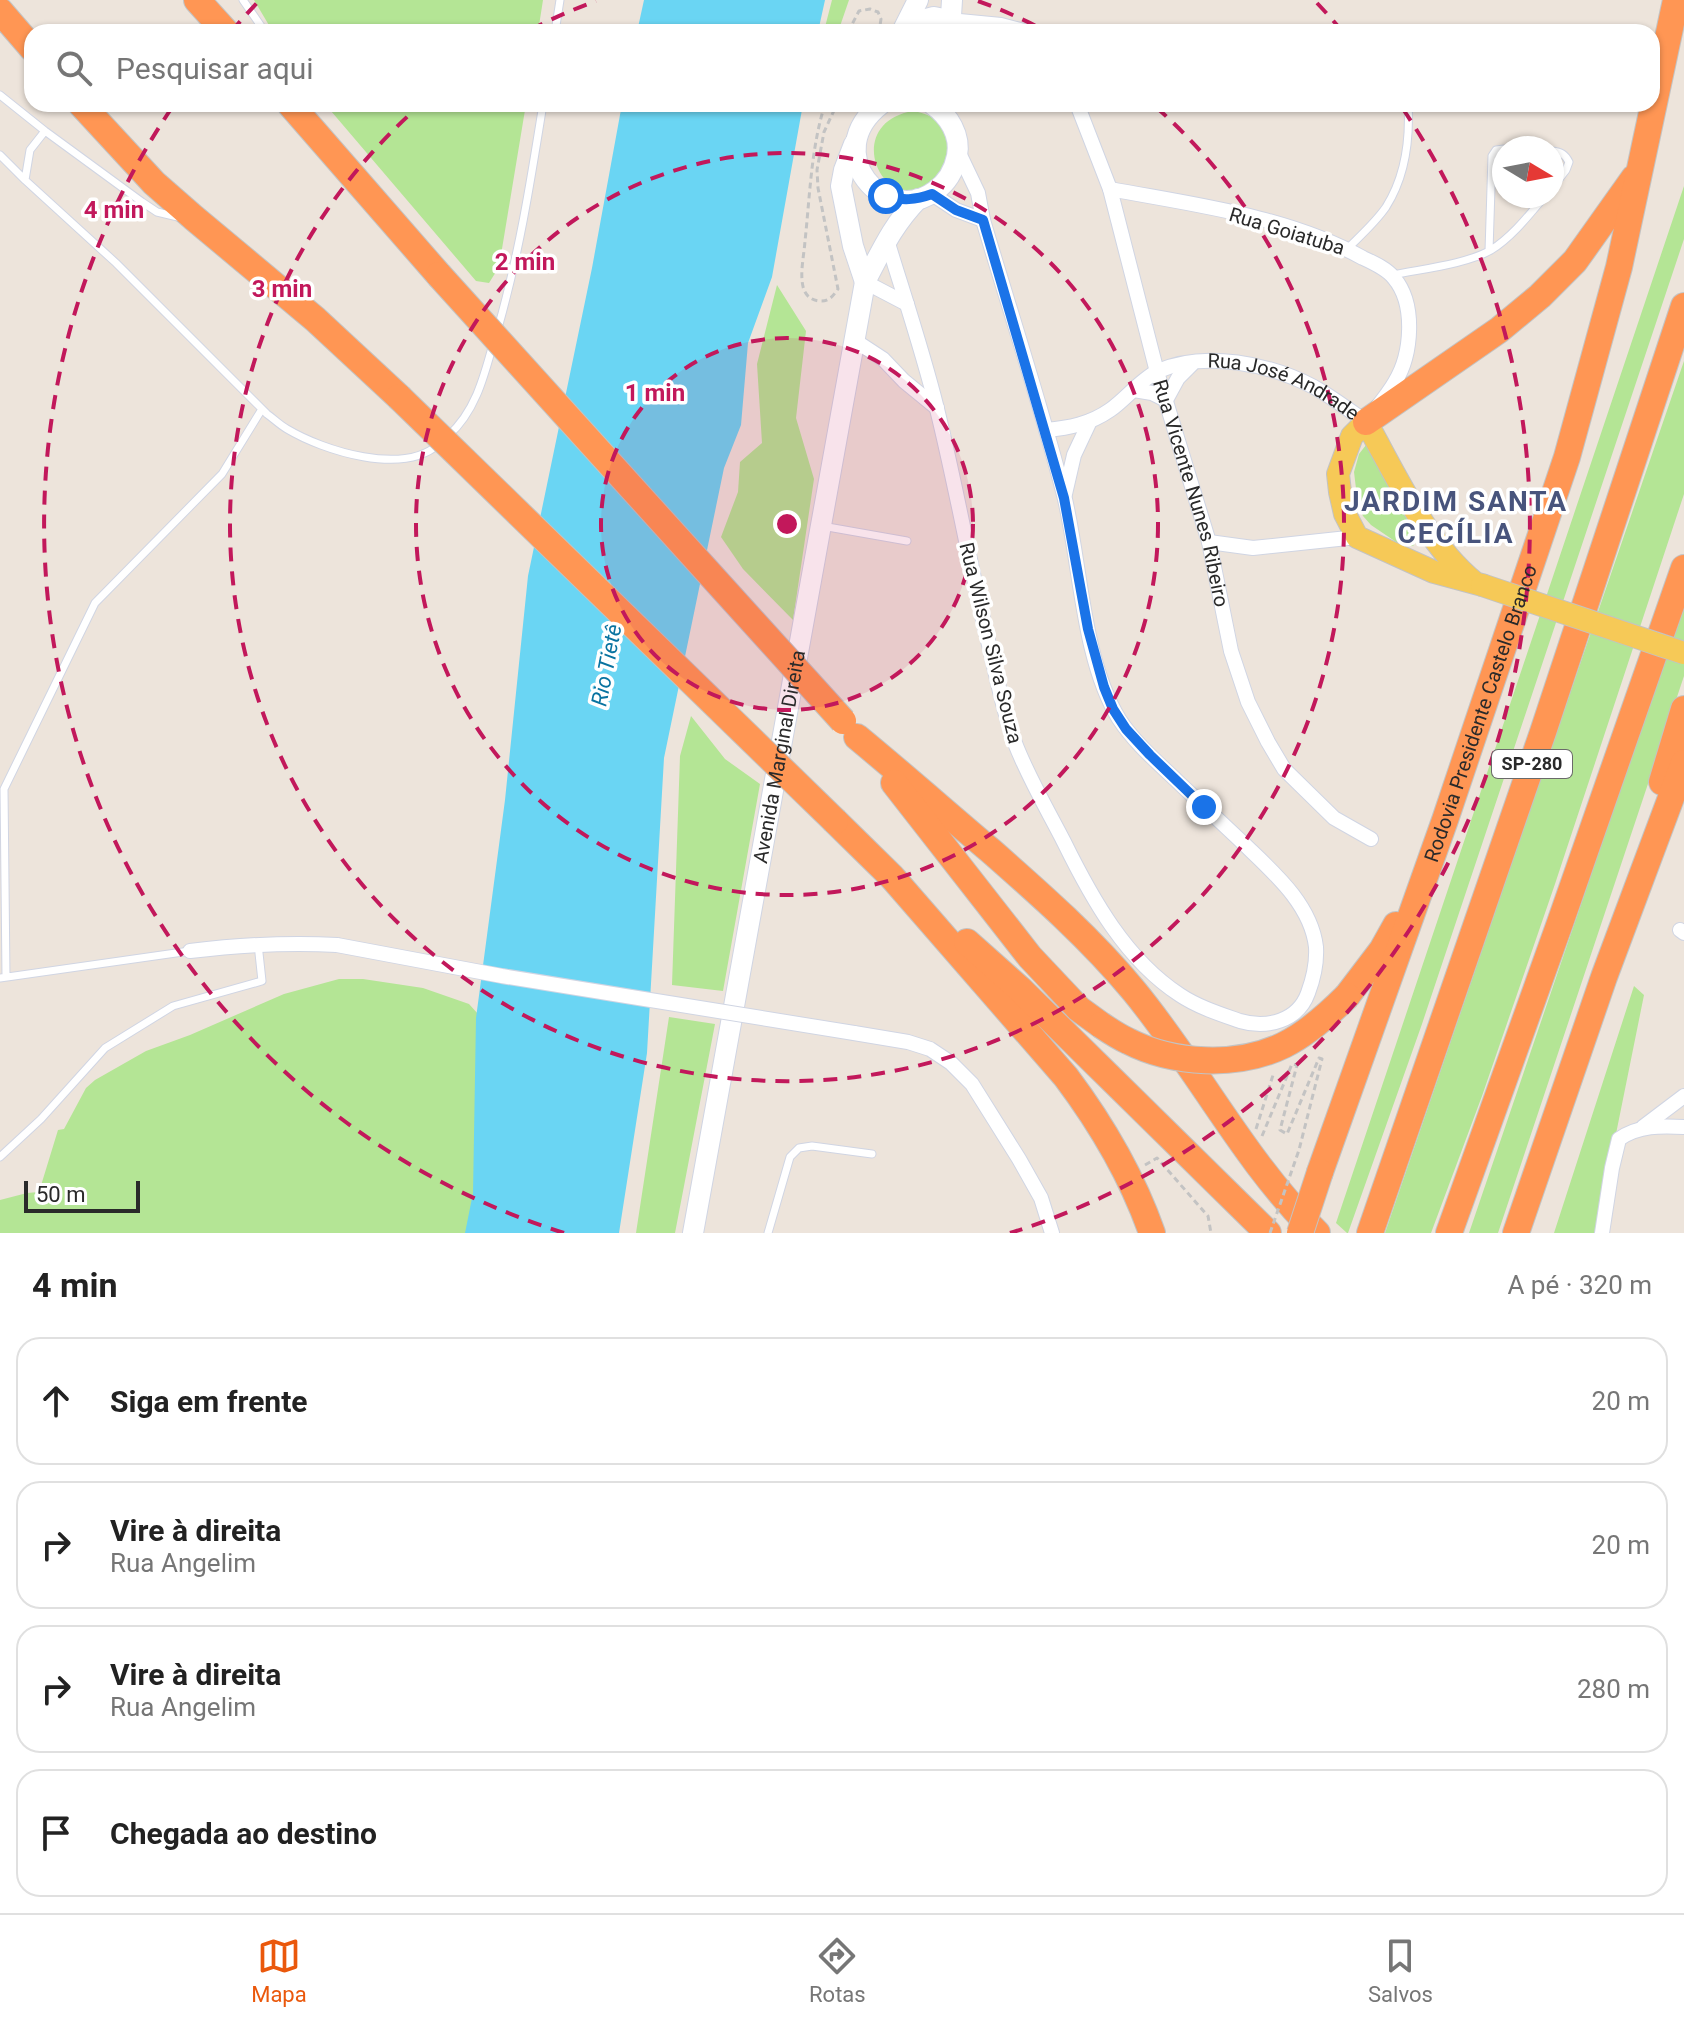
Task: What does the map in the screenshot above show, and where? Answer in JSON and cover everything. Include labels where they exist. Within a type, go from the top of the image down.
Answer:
[{"type":"highway","points":[[197,0],[219,24]]},
{"type":"highway","name":"Rodovia Presidente Castelo Branco","points":[[1660,77],[1676,0]]},
{"type":"highway","points":[[0,11],[24,39]]},
{"type":"highway","points":[[88,112],[147,175],[315,319],[399,397],[835,821],[1021,990],[1269,1233]]},
{"type":"highway","points":[[299,112],[439,275],[850,729],[1030,957],[1079,1009],[1101,1025],[1128,1041],[1181,1059],[1234,1058],[1259,1054],[1284,1045],[1314,1026],[1347,996],[1382,950],[1445,820]]},
{"type":"highway","name":"Rodovia Presidente Castelo Branco","points":[[1300,1233],[1445,820],[1567,457],[1601,337],[1653,112]]},
{"type":"highway","points":[[1366,422],[1499,330],[1540,296],[1575,261],[1641,169]]},
{"type":"highway","name":"SP-280","points":[[1373,1226],[1543,732],[1684,306]]},
{"type":"highway","points":[[1449,1233],[1684,568]]},
{"type":"highway","points":[[1604,977],[1684,709]]},
{"type":"highway","points":[[850,729],[1047,900],[1093,944],[1170,1035],[1269,1181],[1317,1233]]},
{"type":"highway","points":[[1516,1233],[1604,977],[1684,763]]},
{"type":"highway","points":[[885,869],[1085,1102],[1129,1176],[1152,1233]]},
{"type":"main road","points":[[907,24],[918,0]]},
{"type":"main road","points":[[916,24],[934,17],[950,17]]},
{"type":"main road","name":"Avenida Marginal Direita","points":[[863,112],[841,186],[853,246],[865,282]]},
{"type":"main road","points":[[871,112],[857,135],[856,158],[861,174],[872,187],[886,196],[902,200],[925,197]]},
{"type":"main road","points":[[941,112],[947,117],[957,142]]},
{"type":"main road","points":[[955,112],[957,142]]},
{"type":"main road","name":"Avenida Marginal Direita","points":[[693,1233],[865,282],[901,217],[945,183],[954,168],[957,142]]},
{"type":"main road","points":[[1366,422],[1352,436],[1338,474],[1345,514],[1357,537],[1448,577],[1478,584],[1684,653]]},
{"type":"main road","name":"Rua José Andrade","points":[[1366,422],[1431,537],[1459,570],[1478,584]]},
{"type":"main road","points":[[1413,564],[1424,552],[1431,537]]},
{"type":"street","points":[[950,17],[995,24]]},
{"type":"street","name":"Rua Vicente Nunes Ribeiro","points":[[1080,112],[1110,189],[1157,372],[1209,542],[1231,651],[1248,702],[1284,769],[1334,818],[1371,839]]},
{"type":"street","points":[[957,142],[978,193],[983,220],[1064,498]]},
{"type":"street","name":"Rua Goiatuba","points":[[1110,189],[1266,221],[1347,249],[1393,275]]},
{"type":"street","points":[[925,197],[983,220]]},
{"type":"street","name":"Rua Wilson Silva Souza","points":[[887,240],[937,409],[992,661],[1014,740],[1093,898],[1137,959],[1185,998],[1247,1023],[1267,1024],[1290,1018],[1305,1001],[1316,969],[1316,945],[1309,922],[1294,896],[1271,869],[1150,755],[1126,729],[1113,709],[1088,629],[1064,498]]},
{"type":"street","points":[[1366,422],[1395,383],[1404,361],[1409,312],[1403,292],[1393,275]]},
{"type":"street","points":[[865,282],[907,304]]},
{"type":"street","points":[[854,340],[883,359],[937,409]]},
{"type":"street","name":"Rua José Andrade","points":[[1046,430],[1090,421],[1110,410],[1157,372],[1196,361],[1226,360],[1277,372],[1314,387],[1366,422]]},
{"type":"street","name":"Rua José Andrade","points":[[1166,400],[1178,378],[1196,361]]},
{"type":"street","points":[[1134,390],[1152,393],[1166,400]]},
{"type":"street","points":[[1064,498],[1074,455],[1090,421]]},
{"type":"street","points":[[1209,542],[1253,548],[1357,537]]},
{"type":"street","points":[[190,951],[293,942],[337,945],[502,976],[908,1042],[930,1049],[951,1063],[972,1084],[1041,1198],[1052,1233]]},
{"type":"street","points":[[1642,1128],[1684,1096]]},
{"type":"street","points":[[1602,1233],[1619,1139],[1630,1131],[1642,1128],[1684,1127]]},
{"type":"lane","points":[[243,0],[260,24]]},
{"type":"lane","points":[[556,24],[560,0]]},
{"type":"lane","points":[[0,95],[157,212],[175,218],[194,218]]},
{"type":"lane","points":[[0,155],[116,263],[262,409],[287,429],[322,445],[357,455],[410,459],[431,451],[456,429],[482,382],[508,293],[542,112]]},
{"type":"lane","points":[[1347,249],[1385,208],[1398,183],[1406,150],[1408,112]]},
{"type":"lane","points":[[25,180],[30,150],[45,131]]},
{"type":"lane","points":[[1564,154],[1569,162],[1564,173]]},
{"type":"lane","points":[[1489,251],[1492,156]]},
{"type":"lane","points":[[1393,275],[1464,260],[1489,251],[1535,208]]},
{"type":"lane","points":[[190,951],[3,978],[4,789],[95,603],[222,474],[262,409]]},
{"type":"lane","points":[[821,526],[907,541]]},
{"type":"lane","points":[[0,1157],[41,1119],[105,1048],[173,1006],[262,981],[258,944]]},
{"type":"lane","points":[[768,1233],[790,1157],[799,1148],[812,1146],[872,1154]]},
{"type":"path","points":[[852,24],[859,11],[870,9],[878,12],[880,24]]},
{"type":"path","points":[[823,112],[812,169],[802,268],[804,290],[808,297],[816,301],[832,298],[838,289],[817,170],[824,132],[833,112]]},
{"type":"path","points":[[1259,1143],[1292,1064],[1297,1065],[1280,1130],[1287,1134],[1319,1058],[1322,1059],[1299,1150],[1269,1233]]},
{"type":"path","points":[[1254,1137],[1277,1063]]},
{"type":"path","points":[[1139,1168],[1157,1158],[1208,1216],[1211,1233]]},
{"type":"green space","points":[[254,0],[543,0],[539,24],[268,24]]},
{"type":"green space","points":[[832,0],[849,0],[841,24],[826,24]]},
{"type":"green space","points":[[332,112],[525,112],[499,267],[489,283],[476,281]]},
{"type":"green space","points":[[916,112],[927,115],[943,129],[951,141],[942,178],[920,190],[904,191],[891,185],[881,174],[875,160],[874,144],[880,130],[893,118]]},
{"type":"green space","points":[[1684,186],[1684,239],[1422,1024],[1347,1233],[1336,1223]]},
{"type":"green space","points":[[777,285],[806,331],[796,418],[814,479],[793,620],[743,569],[721,537],[738,492],[740,462],[762,443],[757,364]]},
{"type":"green space","points":[[1684,361],[1684,494],[1555,884],[1431,1233],[1385,1233]]},
{"type":"green space","points":[[1366,445],[1418,539],[1413,546],[1402,546],[1363,516],[1358,505],[1354,472],[1359,454]]},
{"type":"green space","points":[[1684,602],[1684,676],[1498,1233],[1469,1233]]},
{"type":"green space","points":[[691,716],[725,759],[760,784],[723,991],[672,985],[680,756]]},
{"type":"green space","points":[[339,979],[363,979],[423,988],[469,1004],[479,1015],[475,1233],[0,1233],[0,1200],[39,1192],[58,1130],[64,1129],[86,1088],[95,1080],[146,1051],[284,994]]},
{"type":"green space","points":[[1634,986],[1644,995],[1596,1233],[1554,1233]]},
{"type":"green space","points":[[669,1017],[715,1024],[675,1233],[636,1233]]},
{"type":"water","points":[[644,0],[825,0],[820,24],[639,24]]},
{"type":"water","name":"Rio Tietê","points":[[621,112],[802,112],[772,277],[748,343],[741,425],[724,468],[664,758],[647,1053],[619,1233],[465,1233],[473,1193],[476,1018],[505,800],[528,576],[592,268]]},
{"type":"district","name":"JARDIM SANTA CECÍLIA","points":[[1456,517]]},
{"type":"route","points":[[886,196],[902,200],[932,194],[956,210],[983,220],[1064,498],[1088,629],[1104,687],[1126,729],[1204,807]]}]
